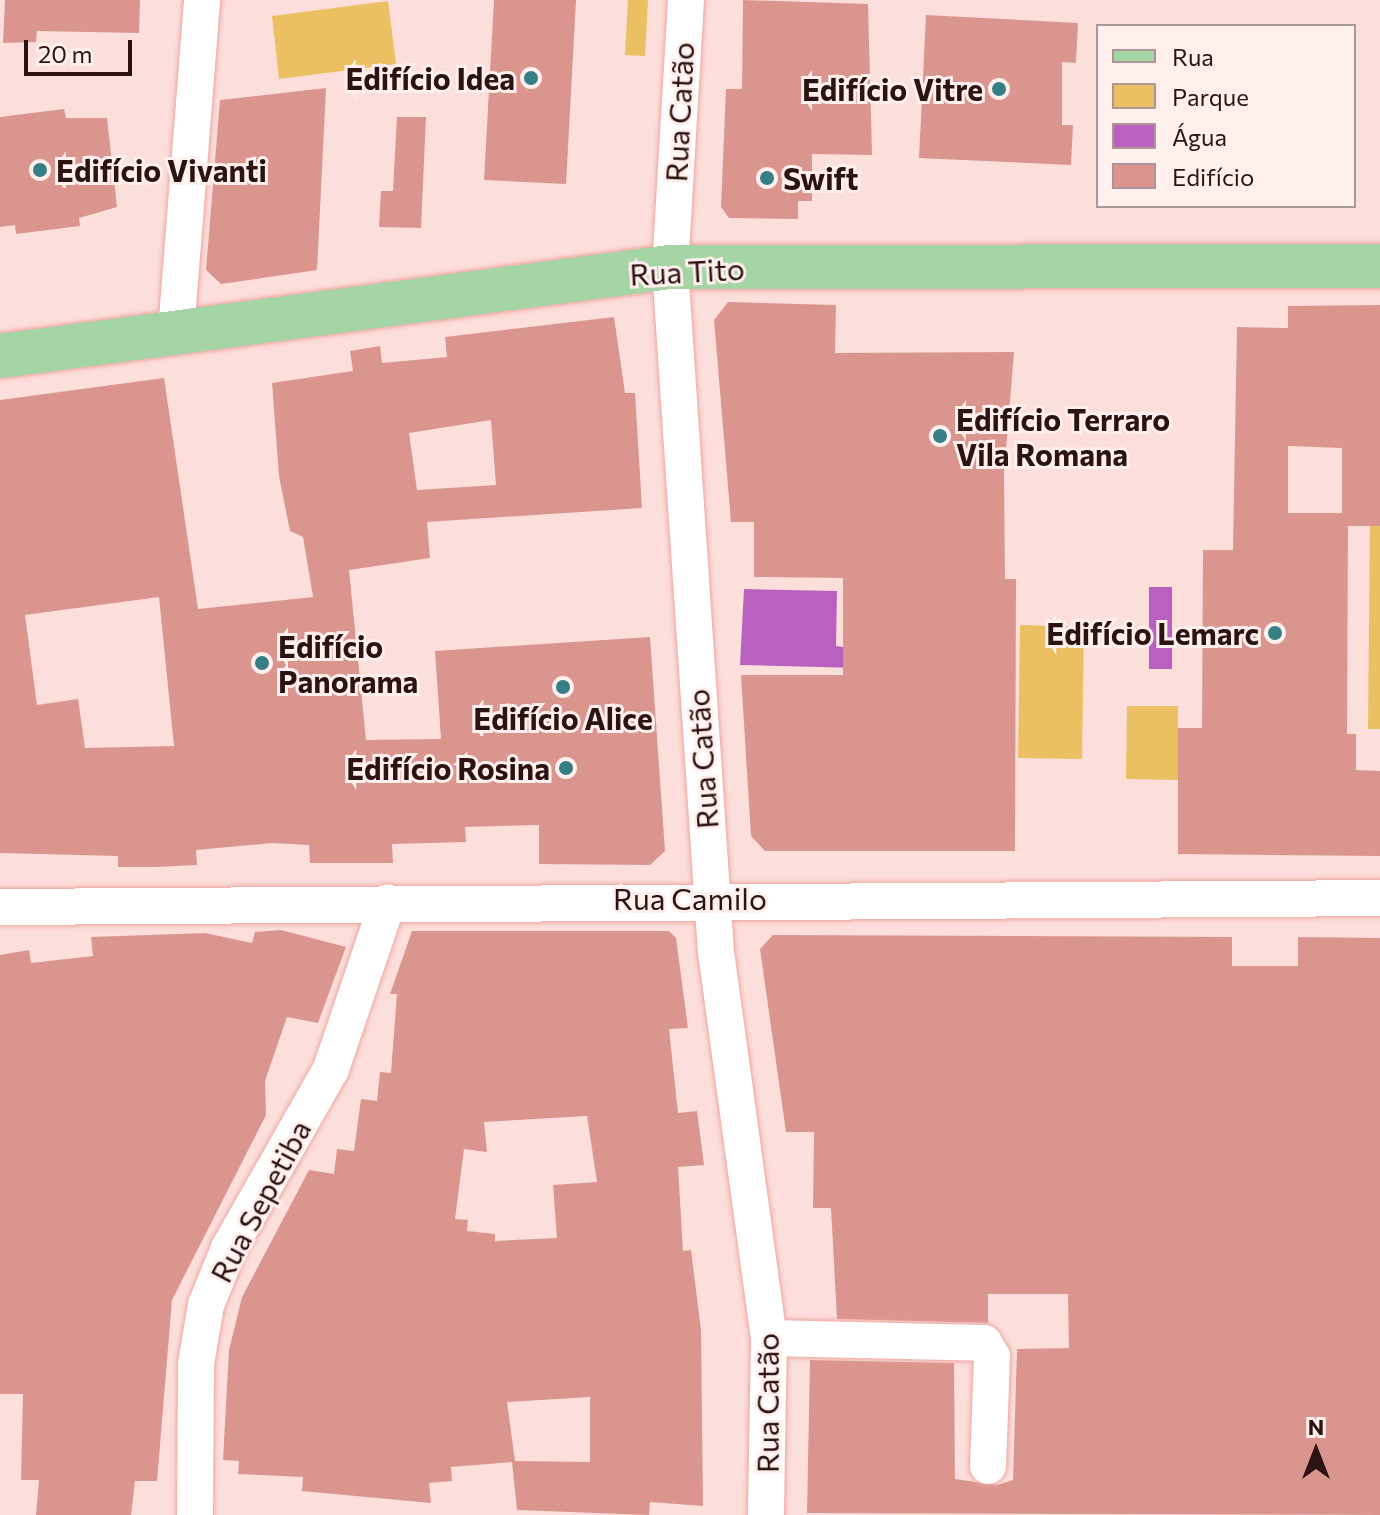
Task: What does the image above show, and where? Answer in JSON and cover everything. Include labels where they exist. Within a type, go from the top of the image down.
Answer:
[{"type":"main road","name":"Rua Tito","points":[[0,356],[670,267],[1380,266]]},
{"type":"street","points":[[176,332],[202,0]]},
{"type":"street","name":"Rua Catão","points":[[686,0],[670,267],[711,898],[769,1338],[766,1515]]},
{"type":"street","name":"Rua Camilo","points":[[0,907],[711,898],[1380,898]]},
{"type":"street","name":"Rua Sepetiba","points":[[195,1515],[196,1364],[206,1305],[229,1248],[331,1069],[388,902]]},
{"type":"street","points":[[769,1338],[984,1343],[992,1357],[988,1466]]},
{"type":"green space","points":[[628,0],[648,0],[645,56],[625,55]]},
{"type":"green space","points":[[388,1],[396,64],[279,79],[272,16]]},
{"type":"green space","points":[[1370,526],[1380,526],[1380,729],[1368,729]]},
{"type":"green space","points":[[1020,625],[1084,627],[1082,759],[1018,758]]},
{"type":"green space","points":[[1127,706],[1178,706],[1178,780],[1126,779]]},
{"type":"water","points":[[1149,587],[1172,587],[1172,669],[1149,669]]},
{"type":"water","points":[[744,589],[837,591],[836,646],[858,649],[858,668],[740,665]]},
{"type":"building","points":[[5,0],[140,0],[139,33],[37,31],[36,42],[3,43]]},
{"type":"building","name":"Edifício Idea","points":[[494,0],[576,0],[566,184],[484,180]]},
{"type":"building","points":[[743,0],[868,4],[872,155],[812,154],[812,201],[798,201],[798,219],[729,218],[721,207],[726,89],[742,89]]},
{"type":"building","name":"Edifício Vitre","points":[[926,15],[1078,23],[1076,63],[1062,62],[1062,125],[1073,125],[1071,165],[919,158]]},
{"type":"building","points":[[326,88],[317,270],[221,284],[206,270],[220,100]]},
{"type":"building","name":"Edifício Vivanti","points":[[64,109],[66,118],[107,118],[117,207],[79,218],[80,226],[16,234],[15,225],[0,227],[0,117]]},
{"type":"building","points":[[397,117],[426,117],[421,228],[379,227],[381,191],[393,191]]},
{"type":"building","points":[[728,302],[836,305],[835,353],[1014,352],[1004,473],[1005,579],[1016,579],[1015,851],[765,851],[751,836],[741,675],[843,675],[843,578],[754,577],[754,522],[731,522],[714,320]]},
{"type":"building","points":[[1380,305],[1380,526],[1348,526],[1347,734],[1356,734],[1356,770],[1380,771],[1380,856],[1178,854],[1178,728],[1202,728],[1203,550],[1233,550],[1237,327],[1288,328],[1288,306]],"holes":[[[1288,446],[1342,448],[1342,513],[1288,513]]]},
{"type":"building","points":[[614,317],[625,393],[635,393],[642,508],[427,522],[430,558],[349,570],[366,740],[441,739],[435,651],[650,637],[665,851],[650,865],[539,864],[539,825],[465,827],[466,842],[392,844],[393,863],[310,863],[309,845],[272,843],[196,850],[197,865],[155,867],[118,867],[118,856],[0,853],[0,400],[164,378],[198,609],[313,597],[303,537],[290,531],[279,476],[272,383],[353,371],[350,351],[380,346],[382,363],[447,357],[445,337]],"holes":[[[491,420],[496,485],[417,490],[409,433]],[[159,597],[174,746],[85,748],[78,699],[37,705],[25,615]]]},
{"type":"building","points":[[281,930],[346,947],[318,1023],[287,1017],[265,1081],[266,1115],[172,1300],[157,1481],[135,1481],[131,1515],[36,1515],[39,1480],[21,1480],[23,1394],[0,1394],[0,955],[29,950],[31,963],[93,956],[91,937],[205,933],[252,943],[255,932]]},
{"type":"building","points":[[412,931],[669,931],[676,938],[688,1028],[669,1029],[678,1113],[697,1111],[704,1165],[678,1167],[683,1251],[691,1250],[701,1330],[703,1506],[650,1502],[649,1515],[517,1510],[512,1462],[451,1467],[452,1481],[429,1483],[431,1503],[302,1491],[303,1477],[238,1474],[239,1461],[223,1460],[229,1350],[242,1297],[309,1170],[334,1174],[337,1149],[354,1151],[361,1099],[377,1101],[380,1072],[391,1073],[397,994],[390,994]],"holes":[[[587,1116],[597,1182],[553,1185],[557,1238],[495,1241],[495,1234],[467,1231],[468,1220],[455,1219],[464,1149],[487,1152],[484,1122]],[[590,1397],[590,1462],[515,1461],[507,1402]]]},
{"type":"building","points":[[773,935],[1232,937],[1232,966],[1298,966],[1298,937],[1380,938],[1380,1515],[807,1513],[810,1360],[954,1363],[955,1479],[997,1485],[1013,1480],[1017,1349],[1069,1348],[1068,1294],[988,1294],[988,1323],[837,1319],[831,1208],[813,1208],[814,1132],[786,1132],[760,949]]},
{"type":"place","name":"Edifício Idea","points":[[531,78]]},
{"type":"place","name":"Edifício Vitre","points":[[999,89]]},
{"type":"place","name":"Edifício Vivanti","points":[[40,170]]},
{"type":"place","name":"Swift","points":[[767,178]]},
{"type":"place","name":"Edifício Terraro Vila Romana","points":[[940,436]]},
{"type":"place","name":"Edifício Lemarc","points":[[1275,633]]},
{"type":"place","name":"Edifício Panorama","points":[[262,663]]},
{"type":"place","name":"Edifício Alice","points":[[563,687]]},
{"type":"place","name":"Edifício Rosina","points":[[566,768]]}]
